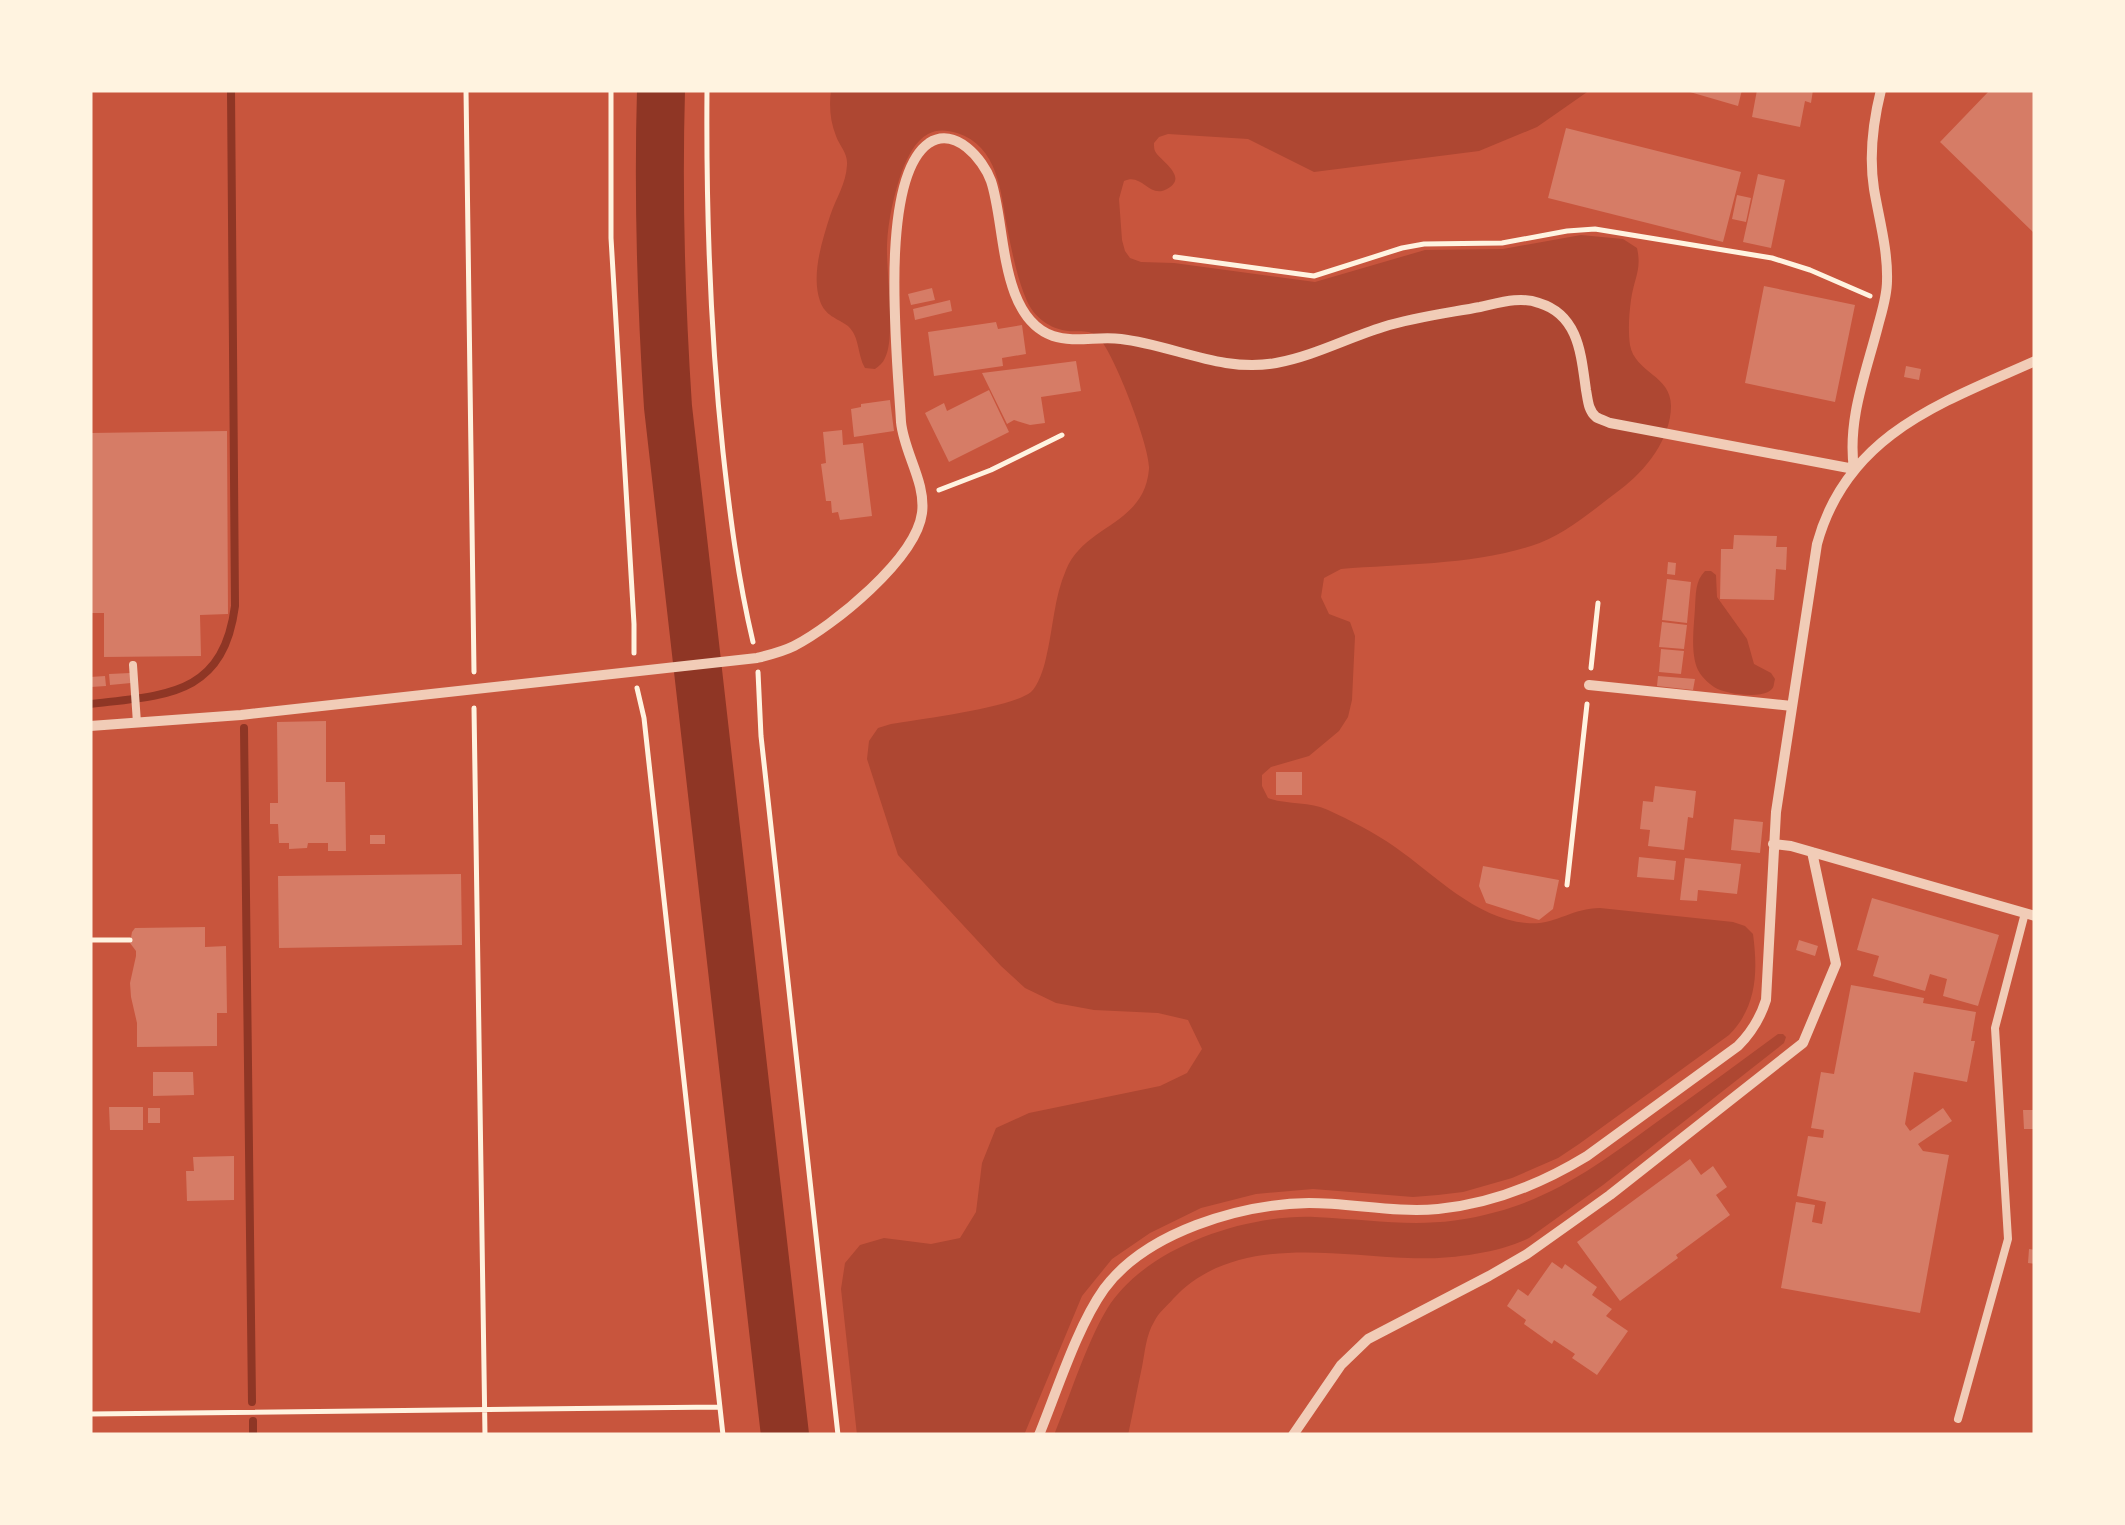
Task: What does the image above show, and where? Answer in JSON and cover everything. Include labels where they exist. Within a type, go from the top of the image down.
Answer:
[{"type":"street","points":[[1854,468],[1850,445],[1853,421],[1887,282],[1872,156],[1881,90]]},
{"type":"street","points":[[90,726],[241,715],[754,658],[793,646],[821,630],[871,588],[920,526],[922,496],[902,435],[895,242],[911,168],[930,142],[945,138],[960,142],[984,166],[991,180],[1007,262],[1022,308],[1029,320],[1053,336],[1118,338],[1213,362],[1272,364],[1301,358],[1378,328],[1411,320],[1520,300],[1538,302],[1569,323],[1578,340],[1589,407],[1597,418],[1854,468]]},
{"type":"street","points":[[1039,1435],[1094,1304],[1121,1270],[1157,1245],[1206,1222],[1259,1207],[1312,1203],[1440,1209],[1516,1192],[1587,1156],[1738,1046],[1751,1032],[1766,1000],[1773,844],[1817,544],[1831,503],[1854,468],[1910,421],[2035,361]]},
{"type":"street","points":[[1589,685],[1792,706]]},
{"type":"street","points":[[1773,844],[2030,915]]},
{"type":"street","points":[[1293,1435],[1340,1365],[1368,1338],[1527,1254],[1610,1195],[1803,1043],[1836,964],[1812,852]]},
{"type":"lane","points":[[133,665],[137,723]]},
{"type":"lane","points":[[1958,1419],[2008,1240],[1996,1028],[2030,915]]},
{"type":"path","points":[[466,90],[485,1435]]},
{"type":"path","points":[[611,90],[612,238],[634,624],[723,1435]]},
{"type":"path","points":[[707,90],[708,237],[720,416],[754,658],[838,1435]]},
{"type":"path","points":[[1175,257],[1314,276],[1424,244],[1502,243],[1595,230],[1772,258],[1865,295],[1885,298]]},
{"type":"path","points":[[922,496],[992,470],[1062,435]]},
{"type":"path","points":[[1567,885],[1598,603]]},
{"type":"path","points":[[90,940],[130,940]]},
{"type":"path","points":[[90,1414],[720,1407]]},
{"type":"shaded area","points":[[831,90],[1590,90],[1537,127],[1479,151],[1314,172],[1248,139],[1168,134],[1159,137],[1154,147],[1174,174],[1173,184],[1155,191],[1136,180],[1124,181],[1119,199],[1122,240],[1130,258],[1141,262],[1315,282],[1425,250],[1503,249],[1581,235],[1623,239],[1637,248],[1638,268],[1629,317],[1630,345],[1639,362],[1665,387],[1671,406],[1667,430],[1655,453],[1621,489],[1578,522],[1543,542],[1461,560],[1341,569],[1324,578],[1321,597],[1329,614],[1350,622],[1355,636],[1348,717],[1339,731],[1309,756],[1271,767],[1262,775],[1262,786],[1268,798],[1321,807],[1362,827],[1473,904],[1507,919],[1536,923],[1600,908],[1733,922],[1753,934],[1755,962],[1750,1001],[1729,1035],[1558,1158],[1512,1178],[1438,1195],[1413,1197],[1313,1189],[1256,1194],[1201,1208],[1150,1233],[1112,1259],[1082,1296],[1024,1435],[857,1435],[841,1289],[845,1263],[860,1245],[884,1238],[931,1244],[960,1238],[976,1212],[982,1163],[996,1128],[1029,1113],[1160,1086],[1187,1073],[1202,1049],[1188,1020],[1158,1013],[1094,1010],[1056,1003],[1025,988],[1001,966],[898,855],[867,759],[869,741],[878,728],[891,724],[986,708],[1031,692],[1044,667],[1066,570],[1086,543],[1137,502],[1145,488],[1148,458],[1129,399],[1104,344],[1090,332],[1049,325],[1030,307],[1015,265],[995,172],[981,148],[957,133],[938,131],[923,137],[902,171],[888,236],[888,348],[879,366],[865,368],[852,330],[825,310],[818,291],[821,247],[847,165],[832,125]]},
{"type":"shaded area","points":[[1705,571],[1716,575],[1717,597],[1747,639],[1754,664],[1775,679],[1768,692],[1725,692],[1698,670],[1693,648],[1696,598]]},
{"type":"shaded area","points":[[1783,1034],[1784,1043],[1603,1185],[1516,1244],[1438,1258],[1284,1253],[1224,1265],[1197,1278],[1173,1299],[1151,1327],[1128,1435],[1054,1435],[1107,1309],[1124,1287],[1171,1252],[1229,1228],[1259,1221],[1315,1217],[1427,1223],[1472,1218],[1519,1205],[1603,1161]]},
{"type":"building","points":[[1683,90],[1742,90],[1738,106]]},
{"type":"building","points":[[1757,90],[1813,90],[1811,103],[1805,101],[1800,127],[1752,117]]},
{"type":"building","points":[[1990,90],[2031,90],[2035,94],[2035,234],[1940,142]]},
{"type":"building","points":[[1566,128],[1741,172],[1723,242],[1548,198]]},
{"type":"building","points":[[1758,174],[1785,180],[1771,248],[1743,242]]},
{"type":"building","points":[[1737,195],[1751,198],[1746,222],[1732,219]]},
{"type":"building","points":[[1764,286],[1855,305],[1835,402],[1745,383]]},
{"type":"building","points":[[932,288],[935,300],[911,305],[908,294]]},
{"type":"building","points":[[950,300],[952,311],[915,320],[913,309]]},
{"type":"building","points":[[996,322],[998,329],[1022,325],[1026,354],[1002,358],[1003,366],[934,376],[928,332]]},
{"type":"building","points":[[1076,361],[1081,391],[1041,397],[1045,423],[1030,425],[1014,420],[1007,424],[982,373]]},
{"type":"building","points":[[1906,366],[1921,369],[1919,380],[1904,377]]},
{"type":"building","points":[[989,390],[1009,432],[949,462],[925,413],[944,403],[947,411]]},
{"type":"building","points":[[890,400],[894,431],[854,437],[851,409]]},
{"type":"building","points":[[842,430],[843,445],[863,443],[872,516],[840,520],[838,512],[832,513],[831,501],[826,501],[821,464],[826,463],[823,432]]},
{"type":"building","points":[[227,431],[228,614],[200,615],[201,656],[104,657],[104,613],[90,613],[90,433]]},
{"type":"building","points":[[1734,535],[1777,536],[1776,547],[1787,547],[1786,570],[1776,569],[1774,600],[1720,599],[1721,549],[1733,549]]},
{"type":"building","points":[[1668,562],[1676,563],[1675,575],[1667,574]]},
{"type":"building","points":[[1667,579],[1691,582],[1687,623],[1662,620]]},
{"type":"building","points":[[1662,622],[1687,625],[1684,649],[1659,647]]},
{"type":"building","points":[[1661,649],[1684,651],[1681,674],[1659,672]]},
{"type":"building","points":[[130,673],[131,683],[110,685],[109,674]]},
{"type":"building","points":[[105,676],[106,686],[91,687],[90,677]]},
{"type":"building","points":[[1658,676],[1695,679],[1693,690],[1657,686]]},
{"type":"building","points":[[326,721],[326,782],[345,782],[346,851],[328,851],[328,843],[308,843],[307,848],[289,849],[289,843],[279,843],[278,824],[270,824],[270,803],[278,803],[277,722]]},
{"type":"building","points":[[1276,772],[1302,772],[1302,795],[1276,795]]},
{"type":"building","points":[[1655,786],[1696,791],[1684,850],[1648,846],[1650,830],[1640,829],[1643,801],[1653,802]]},
{"type":"building","points":[[1734,819],[1763,822],[1760,853],[1731,850]]},
{"type":"building","points":[[370,835],[385,835],[385,844],[370,844]]},
{"type":"building","points":[[1639,857],[1676,861],[1674,880],[1637,877]]},
{"type":"building","points":[[1685,858],[1741,864],[1737,894],[1698,890],[1697,901],[1680,900]]},
{"type":"building","points":[[1483,866],[1559,880],[1553,909],[1539,920],[1486,903],[1479,886]]},
{"type":"building","points":[[461,874],[462,945],[279,948],[278,876]]},
{"type":"building","points":[[1872,898],[1999,935],[1978,1006],[1943,996],[1947,979],[1930,974],[1925,991],[1873,976],[1879,956],[1857,950]]},
{"type":"building","points":[[205,927],[205,947],[226,946],[227,1013],[217,1013],[217,1046],[137,1047],[130,983],[136,956],[130,943],[132,932],[135,928]]},
{"type":"building","points":[[1799,940],[1818,946],[1815,956],[1796,950]]},
{"type":"building","points":[[1851,985],[1976,1012],[1967,1082],[1914,1072],[1905,1124],[1910,1131],[1943,1108],[1952,1121],[1918,1144],[1923,1151],[1949,1155],[1920,1313],[1781,1288],[1796,1202],[1815,1205],[1812,1222],[1822,1224],[1826,1202],[1797,1196],[1808,1136],[1823,1138],[1824,1130],[1811,1128],[1821,1072],[1834,1074]]},
{"type":"building","points":[[153,1072],[193,1072],[194,1095],[153,1096]]},
{"type":"building","points":[[109,1107],[143,1107],[143,1130],[110,1130]]},
{"type":"building","points":[[148,1108],[160,1108],[160,1123],[148,1123]]},
{"type":"building","points":[[2023,1110],[2035,1110],[2035,1129],[2024,1129]]},
{"type":"building","points":[[234,1156],[234,1200],[187,1201],[186,1171],[194,1171],[193,1157]]},
{"type":"building","points":[[1690,1159],[1701,1175],[1713,1166],[1727,1187],[1716,1195],[1730,1215],[1620,1301],[1577,1242]]},
{"type":"building","points":[[2029,1249],[2035,1250],[2035,1264],[2028,1263]]},
{"type":"building","points":[[1552,1262],[1562,1269],[1565,1264],[1597,1287],[1592,1295],[1612,1309],[1606,1316],[1628,1331],[1597,1375],[1572,1358],[1575,1354],[1554,1340],[1552,1344],[1524,1324],[1526,1320],[1507,1306],[1518,1289],[1528,1296]]},
{"type":"waterway","points":[[90,704],[166,693],[204,675],[218,658],[228,636],[235,606],[231,90]]},
{"type":"waterway","points":[[661,90],[661,248],[668,407],[785,1435]]},
{"type":"waterway","points":[[244,728],[252,1402]]},
{"type":"waterway","points":[[253,1421],[253,1435]]}]
